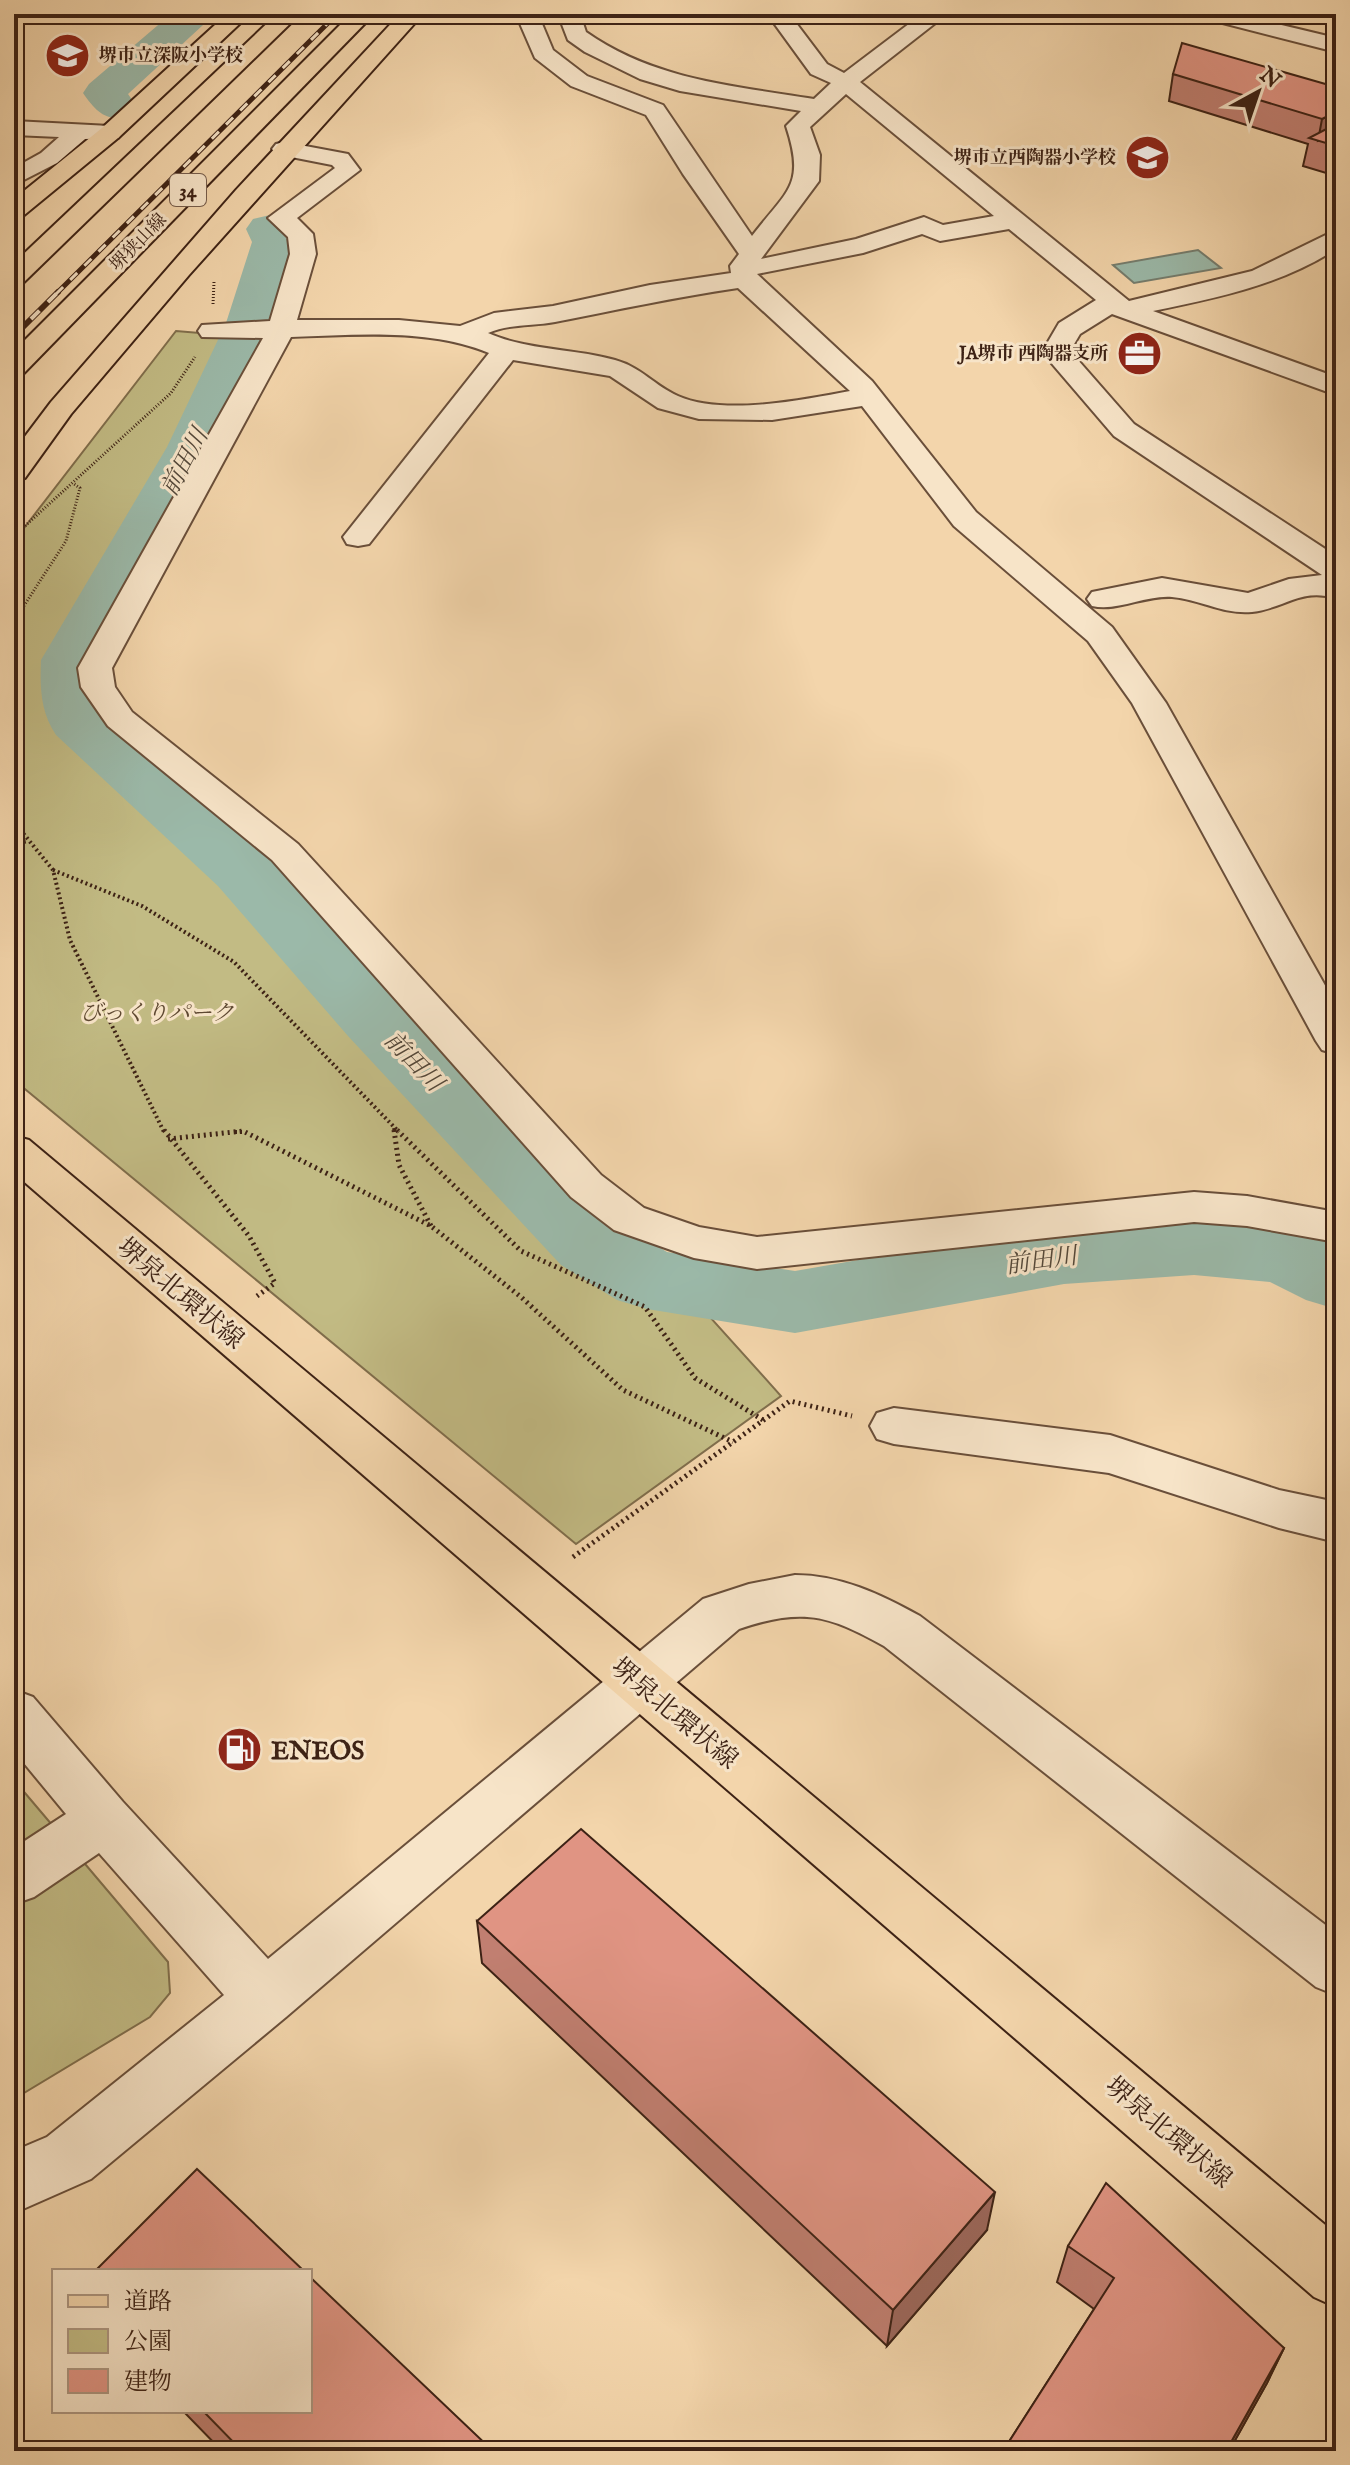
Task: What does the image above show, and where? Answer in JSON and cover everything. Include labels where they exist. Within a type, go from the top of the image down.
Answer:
[{"type":"main road","points":[[14,211],[110,133],[239,14]]},
{"type":"main road","points":[[14,277],[289,14]]},
{"type":"main road","name":"堺狭山線","points":[[14,367],[363,14]]},
{"type":"main road","points":[[14,472],[41,432],[219,223],[284,149],[412,14]]},
{"type":"main road","points":[[26,234],[247,53]]},
{"type":"main road","points":[[105,311],[166,238],[200,177]]},
{"type":"main road","name":"堺泉北環状線","points":[[14,1150],[1336,2275]]},
{"type":"street","points":[[530,14],[529,19],[543,53],[579,81],[655,110],[747,266],[869,396],[975,528],[1100,634],[1149,703],[1334,1032]]},
{"type":"street","points":[[569,14],[576,35],[593,47],[648,74],[680,84],[819,107]]},
{"type":"street","points":[[785,14],[782,19],[819,69],[846,82],[1118,306],[1336,387]]},
{"type":"street","points":[[747,266],[807,181],[808,155],[798,126],[846,82],[936,14]]},
{"type":"street","points":[[1210,14],[1336,45]]},
{"type":"street","points":[[14,128],[110,133]]},
{"type":"street","points":[[14,178],[49,158],[79,132]]},
{"type":"street","points":[[284,149],[340,159],[348,170],[281,218],[300,234],[303,254],[280,330],[95,668],[98,687],[120,719],[285,852],[586,1186],[629,1219],[694,1242],[757,1253],[1194,1207],[1247,1211],[1336,1227]]},
{"type":"street","points":[[463,334],[494,321],[553,314],[650,293],[747,266],[766,267],[863,245],[924,225],[940,233],[1015,220]]},
{"type":"street","points":[[1336,238],[1310,257],[1289,267],[1236,284],[1118,306],[1069,329],[1056,352],[1124,430],[1336,570]]},
{"type":"street","points":[[220,330],[324,326],[463,334],[506,350],[620,371],[639,380],[655,396],[675,405],[706,410],[801,409],[869,396]]},
{"type":"street","points":[[358,537],[506,350]]},
{"type":"street","points":[[975,528],[997,521],[1103,599],[1145,649],[1185,717],[1168,738]]},
{"type":"street","points":[[1103,599],[1152,587],[1181,588],[1246,603],[1261,601],[1303,583],[1321,582],[1336,588]]},
{"type":"street","points":[[894,1426],[1110,1454],[1279,1509],[1336,1522]]},
{"type":"street","points":[[14,2182],[69,2158],[265,1998],[721,1614],[769,1597],[809,1593],[859,1606],[902,1631],[1336,1968]]},
{"type":"street","points":[[14,1713],[104,1819],[265,1998]]},
{"type":"street","points":[[14,1879],[104,1819]]},
{"type":"path","points":[[14,536],[171,393],[220,330],[214,277],[232,234],[219,223]]},
{"type":"path","points":[[14,621],[66,541],[80,488],[74,484]]},
{"type":"path","points":[[14,822],[53,870],[70,940],[168,1139],[249,1236],[275,1283],[257,1296]]},
{"type":"path","points":[[14,844],[29,841]]},
{"type":"path","points":[[53,870],[142,906],[234,962],[394,1127],[521,1251],[645,1307],[695,1378],[763,1420]]},
{"type":"path","points":[[394,1127],[399,1165],[431,1226]]},
{"type":"path","points":[[168,1139],[243,1131],[431,1226],[521,1297],[623,1390],[733,1442]]},
{"type":"path","points":[[573,1557],[790,1401],[894,1426]]},
{"type":"green space","name":"びっくりパーク","points":[[176,331],[236,336],[62,638],[47,670],[69,734],[218,867],[561,1239],[623,1282],[701,1307],[781,1396],[576,1544],[14,1080],[14,541]]},
{"type":"green space","points":[[14,1780],[168,1962],[170,1993],[150,2017],[14,2099]]},
{"type":"shaded area","points":[[1198,250],[1221,268],[1134,283],[1113,265]]},
{"type":"building","points":[[1182,43],[1336,87],[1336,112],[1322,119],[1173,74]]},
{"type":"building","points":[[1336,124],[1336,146],[1309,138]]},
{"type":"building","points":[[581,1829],[995,2192],[893,2310],[477,1921]]},
{"type":"building","points":[[197,2169],[302,2269],[97,2269]]},
{"type":"building","points":[[1106,2183],[1284,2348],[1226,2451],[1003,2451],[1114,2278],[1068,2246]]},
{"type":"building","points":[[312,2279],[493,2451],[242,2451],[205,2413],[312,2413]]},
{"type":"waterway","name":"前田川","points":[[116,107],[104,93],[195,14]]},
{"type":"waterway","name":"前田川","points":[[270,229],[276,242],[251,323],[194,447],[72,660],[71,689],[79,721],[243,871],[374,1019],[590,1244],[647,1279],[795,1302],[1064,1254],[1194,1246],[1284,1254],[1336,1279]]},
{"type":"railway","points":[[56,294],[337,14]]},
{"type":"railway","points":[[14,336],[56,294]]},
{"type":"place","name":"堺市立深阪小学校","points":[[68,55]]},
{"type":"place","name":"堺市立西陶器小学校","points":[[1147,157]]},
{"type":"place","name":"JA堺市 西陶器支所","points":[[1139,353]]},
{"type":"place","name":"ENEOS","points":[[240,1750]]}]
